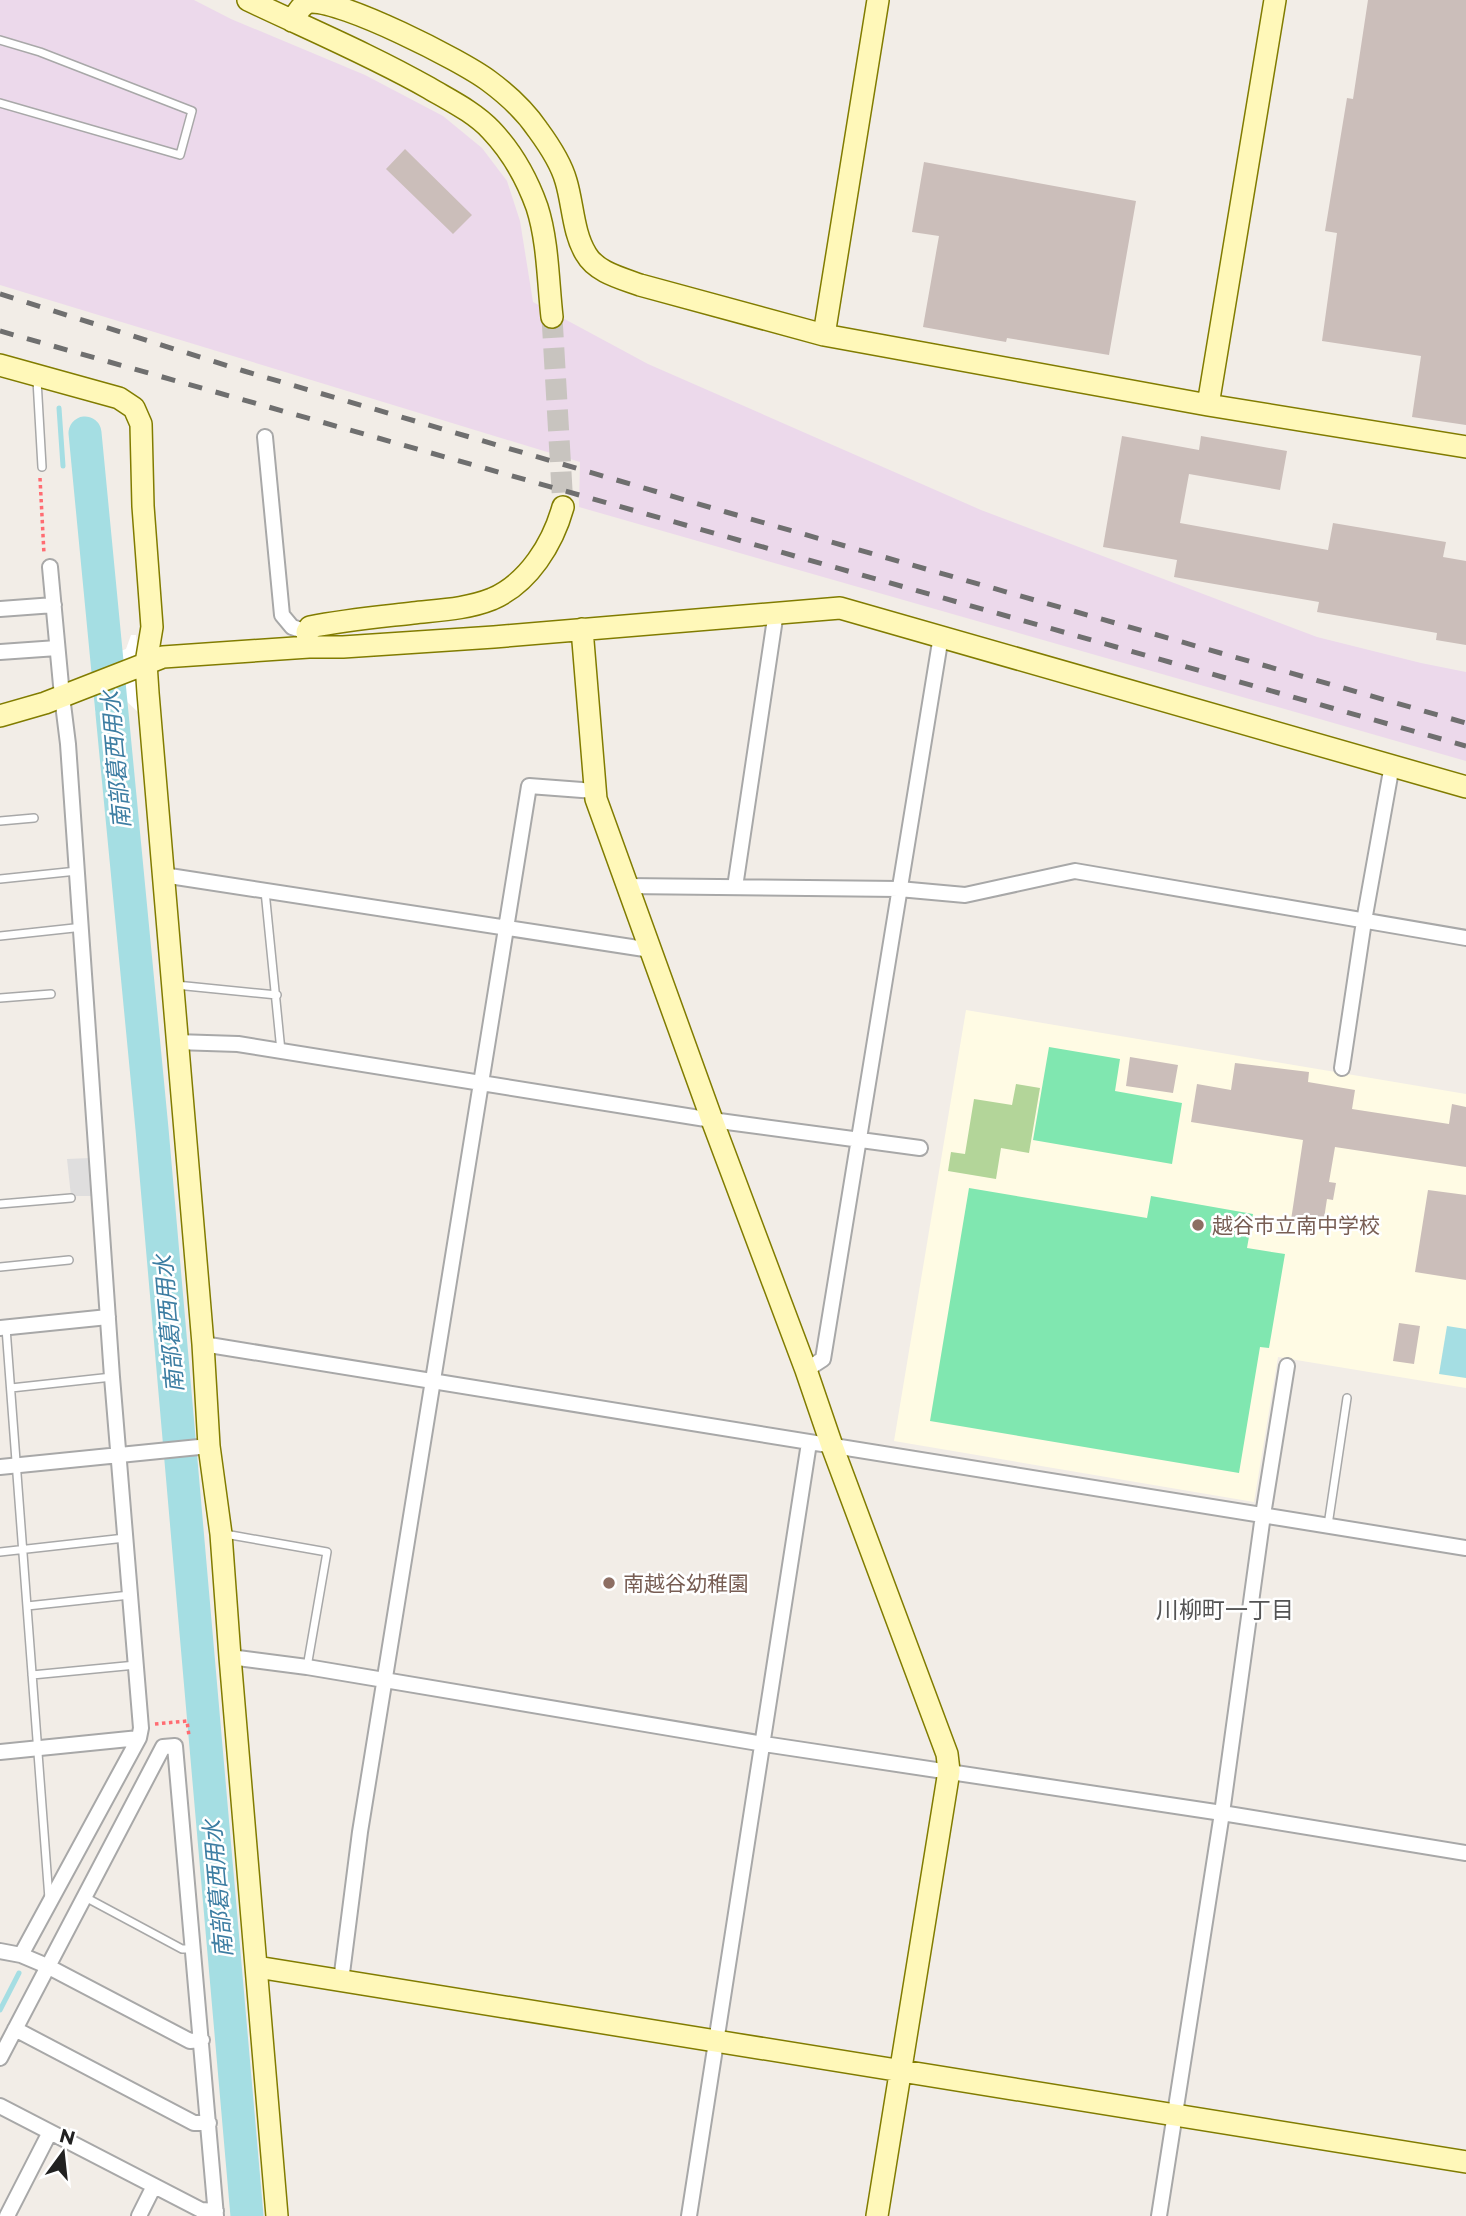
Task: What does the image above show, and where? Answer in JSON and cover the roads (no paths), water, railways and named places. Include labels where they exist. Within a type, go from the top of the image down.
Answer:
[{"type":"street","points":[[248,0],[383,62],[468,110],[491,129],[524,177],[537,209],[544,242],[552,317]]},
{"type":"street","points":[[824,335],[878,0]]},
{"type":"street","points":[[1209,405],[1275,0]]},
{"type":"street","points":[[292,21],[303,5],[310,2],[323,1],[342,6],[421,41],[488,80],[522,108],[556,157],[565,178],[586,254],[596,265],[614,276],[824,335],[1209,405],[1466,447]]},
{"type":"street","points":[[0,366],[119,398],[134,408],[141,424],[143,506],[152,627],[141,666],[163,876],[203,1344],[204,1447],[221,1534],[277,2216]]},
{"type":"street","points":[[265,437],[282,615],[308,640]]},
{"type":"street","points":[[308,640],[310,627],[340,621],[464,608],[495,598],[518,582],[549,545],[563,507]]},
{"type":"street","points":[[21,1955],[139,1738],[141,1728],[112,1377],[68,744],[61,696],[51,567]]},
{"type":"street","points":[[0,609],[54,605]]},
{"type":"street","points":[[0,716],[45,703],[163,657],[308,640],[343,647],[841,608],[1466,787]]},
{"type":"street","points":[[735,887],[776,612]]},
{"type":"street","points":[[582,629],[596,799],[947,1754],[949,1771],[877,2216]]},
{"type":"street","points":[[806,1370],[823,1359],[941,636]]},
{"type":"street","points":[[0,652],[57,648]]},
{"type":"street","points":[[1342,1068],[1364,921],[1392,765]]},
{"type":"street","points":[[341,1980],[360,1832],[529,786],[595,790]]},
{"type":"street","points":[[626,886],[899,889],[965,895],[1075,871],[1466,938]]},
{"type":"street","points":[[163,876],[651,950]]},
{"type":"street","points":[[176,1042],[238,1044],[712,1120],[920,1148]]},
{"type":"street","points":[[3,1328],[108,1317]]},
{"type":"street","points":[[203,1344],[1466,1548]]},
{"type":"street","points":[[1159,2216],[1222,1813],[1263,1516],[1287,1366]]},
{"type":"street","points":[[689,2216],[809,1443]]},
{"type":"street","points":[[0,1467],[204,1447]]},
{"type":"street","points":[[230,1657],[307,1667],[764,1744],[1466,1853]]},
{"type":"street","points":[[0,1752],[139,1738]]},
{"type":"street","points":[[0,2058],[163,1746],[175,1746],[216,2213],[201,2210],[0,2106]]},
{"type":"street","points":[[0,1951],[21,1955],[47,1966],[190,2041],[202,2040]]},
{"type":"street","points":[[257,1967],[1466,2162]]},
{"type":"street","points":[[15,2029],[194,2123],[209,2123]]},
{"type":"street","points":[[7,2216],[50,2132]]},
{"type":"street","points":[[139,2216],[154,2186]]},
{"type":"lane","points":[[0,40],[40,52],[192,111],[180,155],[0,103]]},
{"type":"lane","points":[[41,377],[42,467]]},
{"type":"lane","points":[[0,821],[34,818]]},
{"type":"lane","points":[[0,878],[77,871]]},
{"type":"lane","points":[[265,891],[281,1051]]},
{"type":"lane","points":[[0,936],[74,928]]},
{"type":"lane","points":[[172,985],[277,995]]},
{"type":"lane","points":[[0,998],[51,993]]},
{"type":"lane","points":[[0,1205],[71,1198]]},
{"type":"lane","points":[[0,1267],[69,1260]]},
{"type":"lane","points":[[3,1328],[11,1388],[50,1904]]},
{"type":"lane","points":[[11,1388],[112,1377]]},
{"type":"lane","points":[[1328,1526],[1347,1398]]},
{"type":"lane","points":[[221,1534],[327,1552],[307,1667]]},
{"type":"lane","points":[[0,1552],[125,1538]]},
{"type":"lane","points":[[27,1605],[130,1595]]},
{"type":"lane","points":[[32,1675],[136,1665]]},
{"type":"lane","points":[[85,1896],[182,1949],[194,1949]]},
{"type":"water","points":[[1447,1326],[1466,1329],[1466,1378],[1439,1374]]},
{"type":"waterway","points":[[59,408],[63,466]]},
{"type":"waterway","name":"南部葛西用水","points":[[85,433],[152,1129],[247,2216]]},
{"type":"waterway","points":[[0,2010],[19,1973]]},
{"type":"tunnel","points":[[552,317],[563,507]]},
{"type":"railway","points":[[0,294],[244,371],[1466,723]]},
{"type":"railway","points":[[0,331],[1466,746]]},
{"type":"place","name":"越谷市立南中学校","points":[[1198,1225]]},
{"type":"place","name":"南越谷幼稚園","points":[[609,1583]]},
{"type":"district","name":"川柳町一丁目","points":[[1225,1610]]}]
